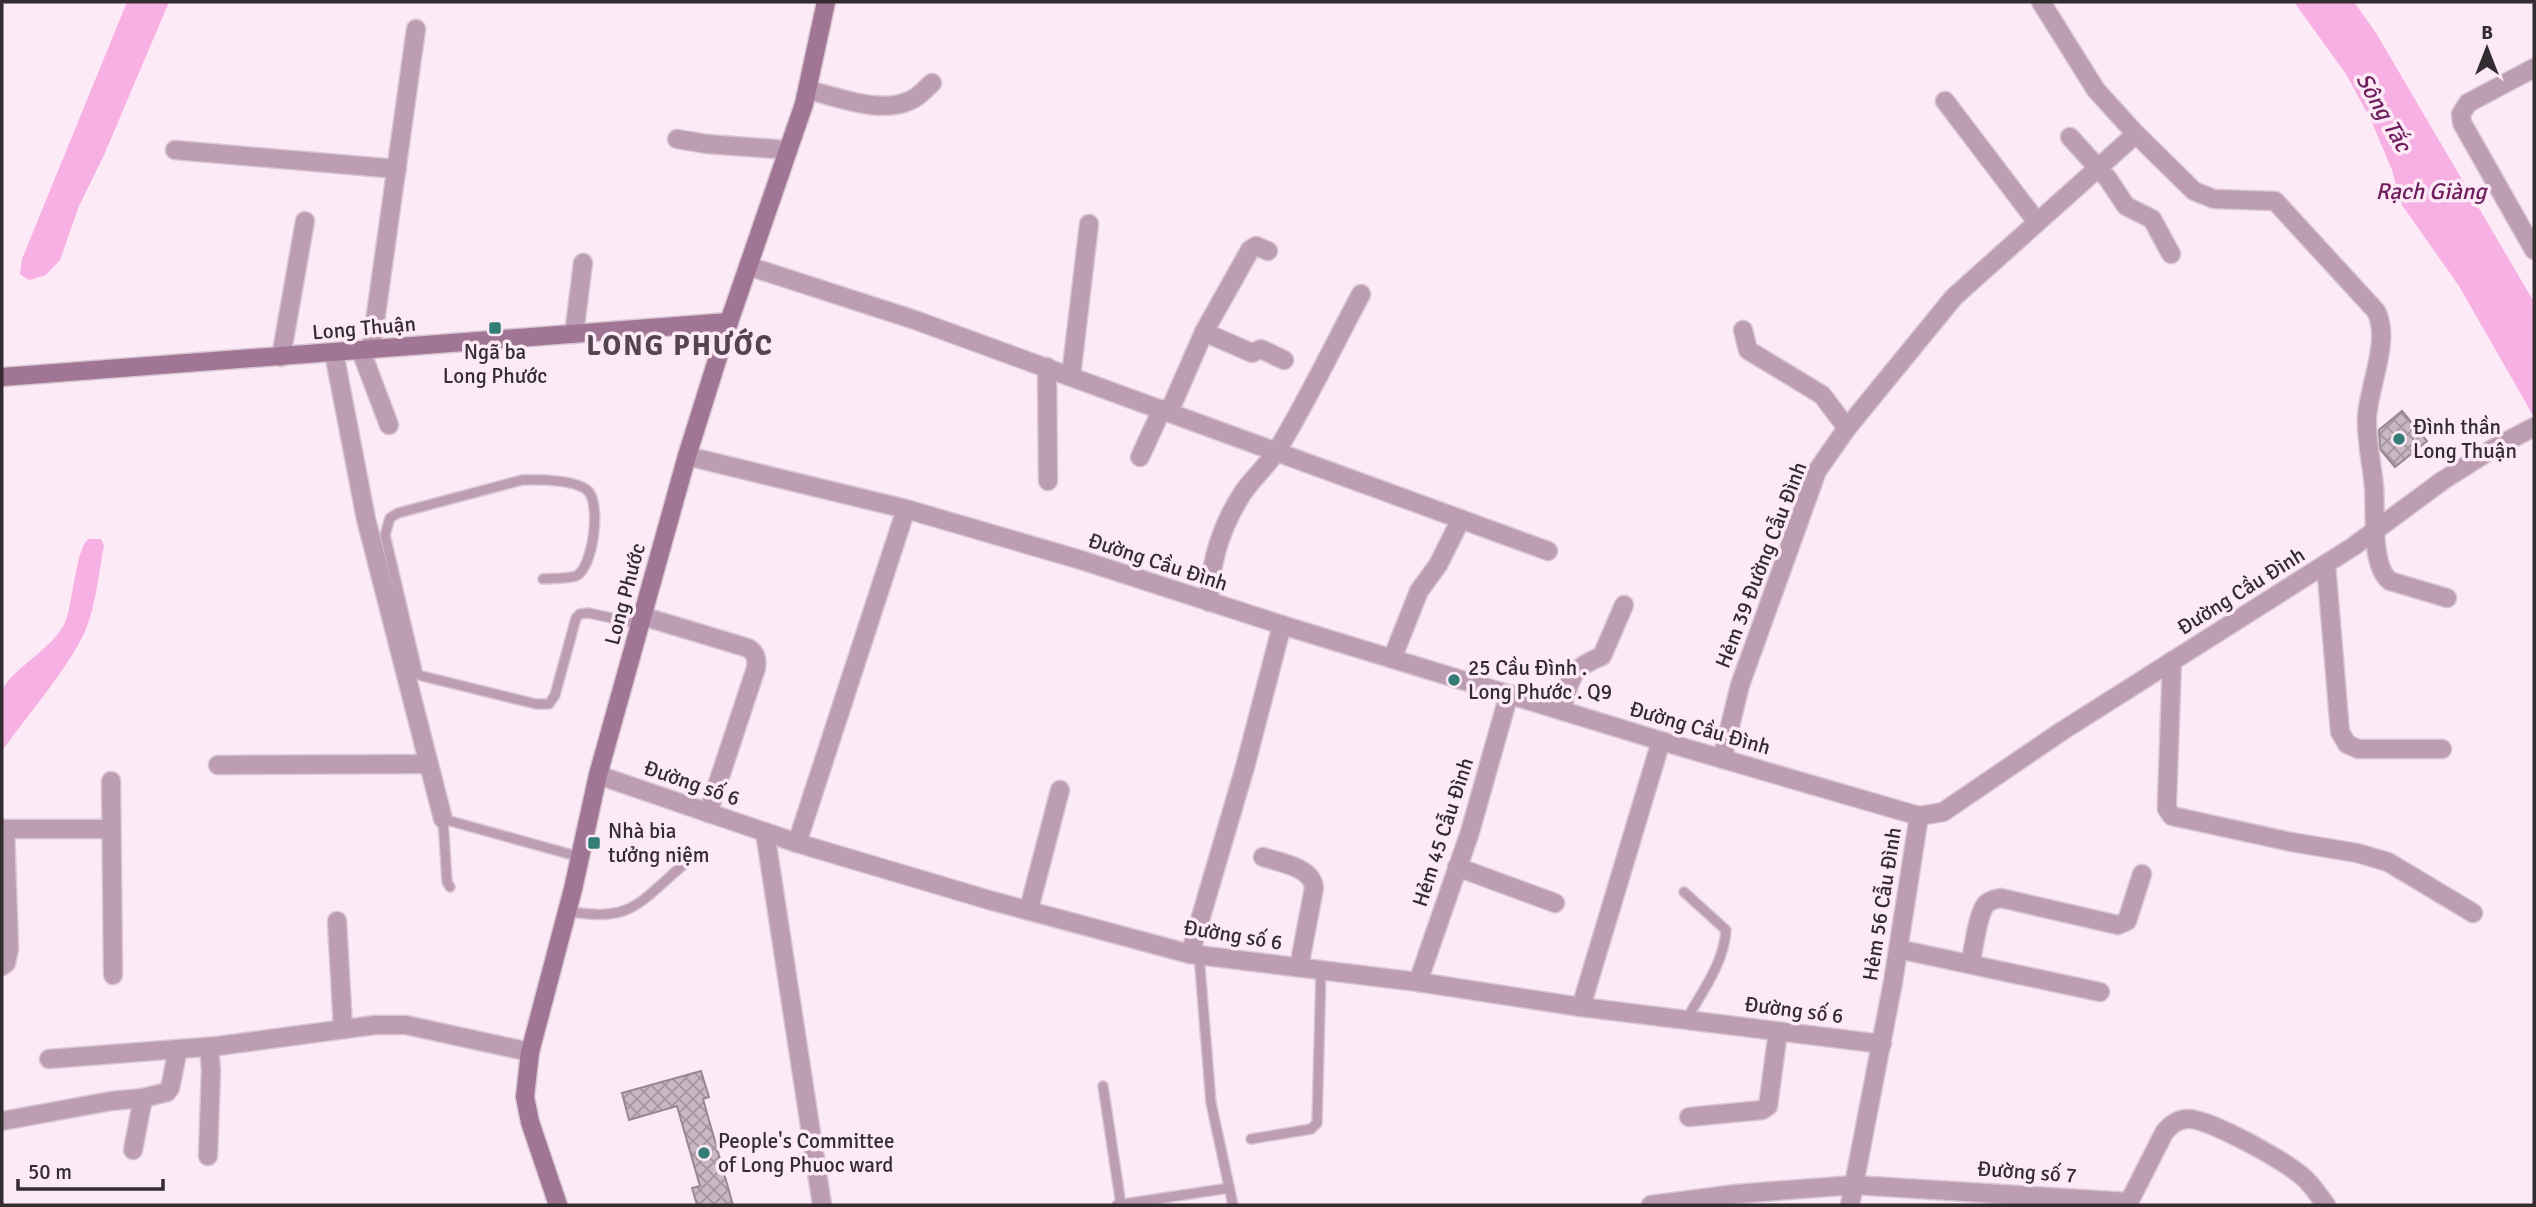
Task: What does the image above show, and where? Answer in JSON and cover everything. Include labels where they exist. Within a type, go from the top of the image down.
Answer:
[{"type":"street","name":"Long Phước","points":[[558,1205],[530,1122],[525,1097],[530,1052],[567,911],[598,775],[687,456],[729,322],[808,90],[826,2]]},
{"type":"street","points":[[2041,2],[2092,85],[2136,134],[2194,191],[2214,198],[2275,201],[2376,311],[2382,333],[2367,418],[2374,490],[2374,531],[2384,576],[2390,581],[2447,598]]},
{"type":"street","points":[[389,425],[366,350],[397,169],[416,29]]},
{"type":"street","points":[[2534,68],[2468,103],[2461,114],[2462,123],[2534,250]]},
{"type":"street","points":[[808,90],[886,106],[913,100],[932,83]]},
{"type":"street","points":[[1945,101],[2037,222]]},
{"type":"street","name":"Hẻm 39 Đường Cẫu Đình","points":[[1723,759],[1740,685],[1817,471],[1847,428],[1948,304],[2136,134]]},
{"type":"street","points":[[2070,138],[2098,167],[2126,206],[2152,219],[2171,254]]},
{"type":"street","points":[[677,139],[788,150]]},
{"type":"street","points":[[175,150],[397,169]]},
{"type":"street","points":[[281,357],[305,221]]},
{"type":"street","points":[[1071,376],[1089,224]]},
{"type":"street","points":[[1140,457],[1166,411],[1204,332],[1250,250],[1256,246],[1268,251]]},
{"type":"street","points":[[575,334],[583,263]]},
{"type":"street","points":[[748,266],[915,320],[1548,551]]},
{"type":"street","points":[[1209,602],[1209,578],[1213,558],[1227,524],[1244,492],[1276,452],[1361,294]]},
{"type":"street","name":"Long Thuận","points":[[2,377],[729,322]]},
{"type":"street","points":[[1743,330],[1748,350],[1822,395],[1847,428]]},
{"type":"street","points":[[1204,332],[1252,353],[1261,349],[1284,360]]},
{"type":"street","points":[[334,353],[366,519],[443,819]]},
{"type":"street","points":[[1047,368],[1048,481]]},
{"type":"street","name":"Đường Cầu Đình","points":[[687,456],[906,509],[1081,560],[1392,659],[1919,816],[1943,812],[2062,731],[2326,564],[2442,481],[2494,448],[2534,427]]},
{"type":"street","points":[[797,843],[906,509]]},
{"type":"street","points":[[1392,659],[1419,591],[1438,565],[1461,519]]},
{"type":"street","points":[[2326,564],[2340,732],[2347,744],[2358,749],[2442,749]]},
{"type":"street","points":[[1561,710],[1573,673],[1581,665],[1602,656],[1624,605]]},
{"type":"street","points":[[641,620],[748,648],[754,652],[755,668],[708,813]]},
{"type":"street","points":[[1195,955],[1282,625]]},
{"type":"street","points":[[2172,661],[2167,802],[2167,809],[2172,816],[2291,842],[2357,853],[2388,862],[2473,913]]},
{"type":"street","name":"Hẻm 45 Cẫu Đình","points":[[1418,982],[1470,832],[1508,694]]},
{"type":"street","points":[[1581,1007],[1661,741]]},
{"type":"street","points":[[218,765],[429,764]]},
{"type":"street","name":"Đường số 6","points":[[598,775],[797,843],[989,900],[1195,955],[1882,1044]]},
{"type":"street","points":[[111,781],[113,975]]},
{"type":"street","points":[[1028,909],[1060,790]]},
{"type":"street","name":"Hẻm 56 Cẫu Đình","points":[[1850,1205],[1882,1044],[1919,816]]},
{"type":"street","points":[[2,966],[6,963],[9,949],[4,829],[111,829]]},
{"type":"street","points":[[765,832],[822,1205]]},
{"type":"street","points":[[1263,857],[1307,873],[1313,878],[1314,888],[1299,967]]},
{"type":"street","points":[[1457,867],[1555,903]]},
{"type":"street","points":[[1970,964],[1982,913],[1986,904],[1992,900],[2001,898],[2118,925],[2127,921],[2142,874]]},
{"type":"street","points":[[337,921],[343,1029]]},
{"type":"street","points":[[1898,949],[2100,992]]},
{"type":"street","points":[[49,1059],[209,1047],[375,1025],[407,1026],[530,1052]]},
{"type":"street","points":[[1689,1117],[1762,1110],[1768,1106],[1778,1032]]},
{"type":"street","points":[[208,1156],[211,1070],[209,1047]]},
{"type":"street","points":[[2,1121],[167,1092],[178,1049]]},
{"type":"street","points":[[133,1150],[143,1098]]},
{"type":"street","name":"Đường số 7","points":[[1651,1205],[1736,1200],[1854,1185],[2128,1204],[2164,1133],[2171,1124],[2186,1119],[2202,1121],[2262,1151],[2303,1176],[2326,1205]]},
{"type":"lane","points":[[542,579],[577,575],[585,568],[596,519],[591,495],[585,488],[540,479],[522,480],[398,513],[390,518],[385,535],[418,675],[536,704],[549,704],[555,695],[576,618],[580,614],[641,620]]},
{"type":"lane","points":[[450,887],[447,882],[443,819],[580,858]]},
{"type":"lane","points":[[567,911],[593,916],[626,911],[639,904],[682,866]]},
{"type":"lane","points":[[1684,892],[1726,929],[1720,958],[1686,1020]]},
{"type":"lane","points":[[1195,955],[1211,1103],[1233,1205]]},
{"type":"lane","points":[[1251,1139],[1311,1129],[1316,1125],[1321,1041],[1321,970]]},
{"type":"lane","points":[[1103,1086],[1119,1205],[1229,1188]]},
{"type":"water","points":[[127,2],[169,2],[104,155],[79,206],[60,260],[46,275],[29,280],[20,274],[22,259]]},
{"type":"water","name":"Rạch Giàng","points":[[2294,2],[2354,2],[2376,33],[2534,302],[2534,417],[2459,286],[2402,205],[2392,170],[2371,120],[2346,74]]},
{"type":"water","points":[[88,539],[101,539],[104,546],[94,603],[83,636],[66,665],[2,751],[2,692],[13,676],[60,631],[66,620],[80,554]]},
{"type":"building","name":"Đình thần Long Thuận","points":[[2402,411],[2427,441],[2395,467],[2380,449],[2379,430]]},
{"type":"building","points":[[701,1071],[709,1097],[703,1099],[733,1205],[697,1205],[692,1188],[700,1186],[677,1106],[629,1120],[622,1093]]},
{"type":"place","name":"Ngã ba Long Phước","points":[[495,328]]},
{"type":"place","name":"Đình thần Long Thuận","points":[[2399,439]]},
{"type":"place","name":"25 Cầu Đình . Long Phước . Q9","points":[[1454,680]]},
{"type":"place","name":"Nhà bia tưởng niệm","points":[[594,843]]},
{"type":"place","name":"People's Committee of Long Phuoc ward","points":[[704,1153]]},
{"type":"district","name":"LONG PHƯỚC","points":[[680,345]]},
{"type":"water label","name":"Sông Tắc","points":[[2384,112]]}]
